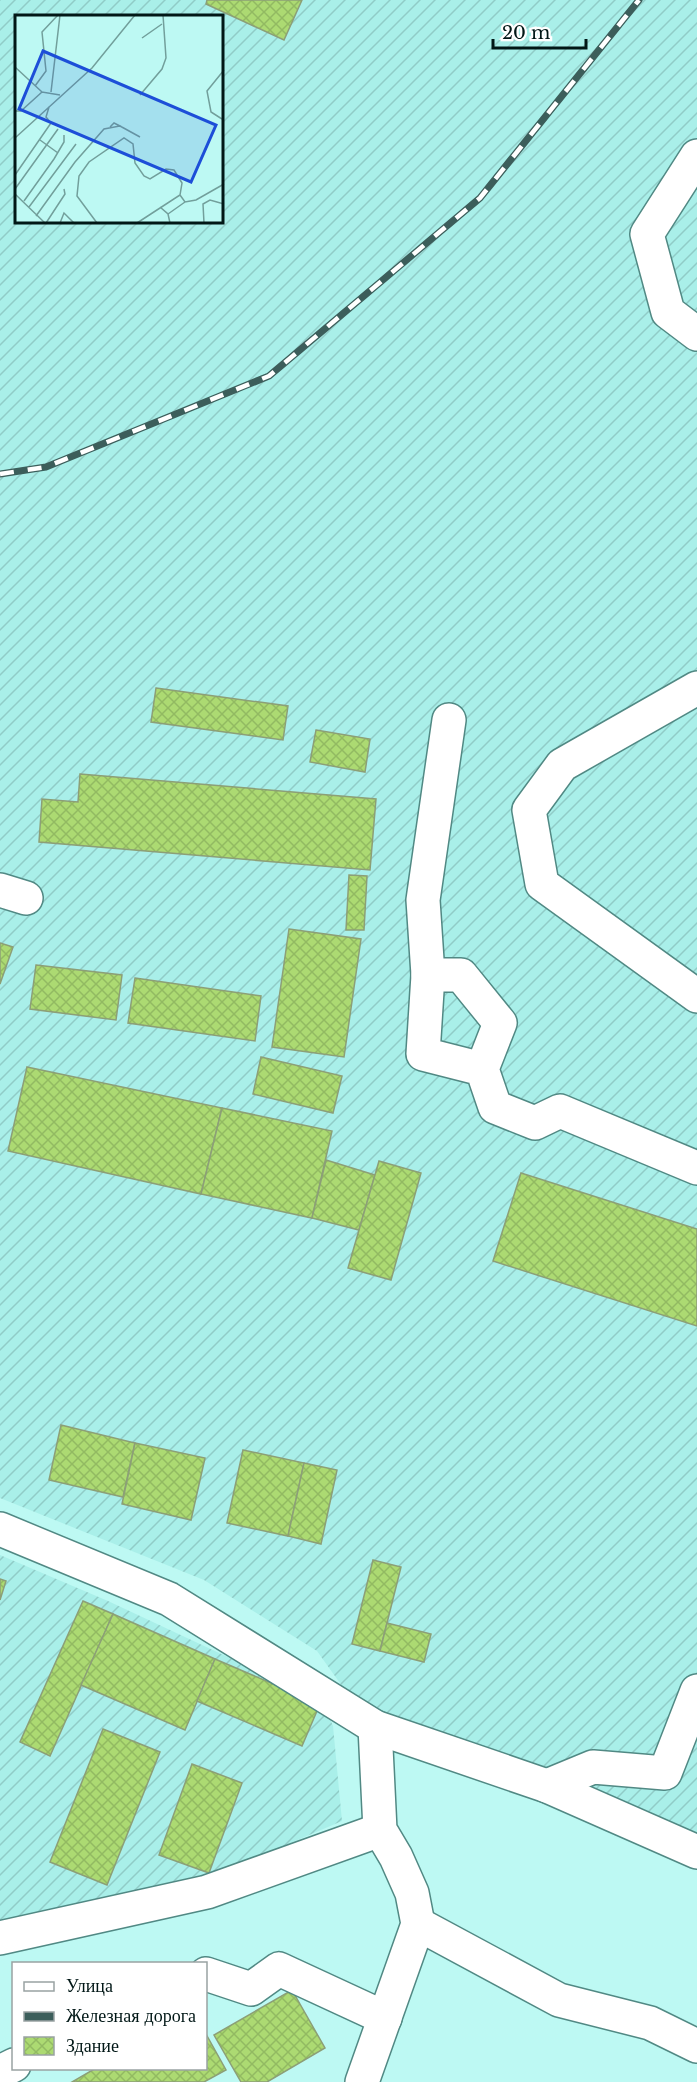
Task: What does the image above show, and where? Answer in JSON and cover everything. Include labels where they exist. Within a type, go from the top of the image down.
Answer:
[{"type":"street","points":[[697,156],[647,234],[668,312],[697,334]]},
{"type":"street","points":[[697,688],[562,765],[529,810],[542,884],[697,996]]},
{"type":"street","points":[[449,720],[423,900],[428,975],[423,1054],[482,1069]]},
{"type":"street","points":[[428,975],[462,975],[500,1023],[482,1069],[495,1107],[535,1124],[560,1111],[697,1168]]},
{"type":"street","points":[[0,1529],[169,1599],[375,1727],[547,1786],[697,1852]]},
{"type":"street","points":[[547,1786],[593,1767],[665,1773],[697,1691]]},
{"type":"street","points":[[363,2082],[418,1924],[412,1893],[396,1857],[380,1830],[375,1727]]},
{"type":"street","points":[[0,1938],[207,1892],[380,1830]]},
{"type":"street","points":[[418,1924],[559,2000],[650,2023],[697,2046]]},
{"type":"street","points":[[207,1974],[251,1989],[279,1969],[385,2018]]},
{"type":"shaded area","points":[[0,0],[697,0],[697,1837],[389,1715],[342,1686],[317,1651],[204,1580],[0,1498]]},
{"type":"shaded area","points":[[0,1555],[108,1601],[322,1701],[333,1726],[342,1821],[232,1868],[0,1921]]},
{"type":"building","points":[[207,0],[302,0],[284,40],[206,4]]},
{"type":"building","points":[[156,688],[288,706],[283,740],[151,722]]},
{"type":"building","points":[[316,730],[370,739],[365,772],[310,762]]},
{"type":"building","points":[[80,774],[376,799],[370,870],[39,842],[42,799],[78,802]]},
{"type":"building","points":[[349,875],[367,876],[364,930],[346,930]]},
{"type":"building","points":[[289,929],[361,939],[344,1057],[272,1047]]},
{"type":"building","points":[[0,943],[13,947],[0,984]]},
{"type":"building","points":[[36,965],[122,975],[116,1020],[30,1009]]},
{"type":"building","points":[[135,978],[261,996],[255,1041],[128,1023]]},
{"type":"building","points":[[261,1057],[342,1076],[333,1113],[253,1094]]},
{"type":"building","points":[[27,1067],[222,1108],[201,1194],[8,1151]]},
{"type":"building","points":[[222,1108],[332,1131],[312,1218],[201,1194]]},
{"type":"building","points":[[326,1160],[375,1175],[359,1230],[312,1218]]},
{"type":"building","points":[[379,1161],[421,1173],[391,1280],[348,1268]]},
{"type":"building","points":[[521,1173],[697,1229],[697,1326],[493,1261]]},
{"type":"building","points":[[61,1425],[135,1443],[123,1497],[49,1480]]},
{"type":"building","points":[[135,1443],[205,1458],[191,1520],[122,1504]]},
{"type":"building","points":[[243,1450],[304,1463],[288,1536],[227,1523]]},
{"type":"building","points":[[304,1463],[337,1470],[321,1544],[288,1536]]},
{"type":"building","points":[[373,1560],[401,1567],[380,1651],[352,1644]]},
{"type":"building","points":[[0,1579],[6,1581],[0,1600]]},
{"type":"building","points":[[83,1601],[113,1614],[50,1756],[20,1742]]},
{"type":"building","points":[[113,1614],[215,1659],[185,1730],[81,1685]]},
{"type":"building","points":[[387,1623],[431,1634],[424,1662],[380,1651]]},
{"type":"building","points":[[215,1659],[320,1704],[302,1746],[197,1701]]},
{"type":"building","points":[[103,1729],[160,1752],[107,1885],[50,1862]]},
{"type":"building","points":[[192,1764],[242,1783],[209,1873],[159,1855]]},
{"type":"building","points":[[292,1990],[325,2048],[267,2082],[241,2082],[214,2035]]},
{"type":"building","points":[[207,2036],[226,2070],[204,2082],[72,2082],[93,2070],[207,2070]]},
{"type":"railway","points":[[0,474],[46,467],[269,376],[480,198],[639,0]]}]
